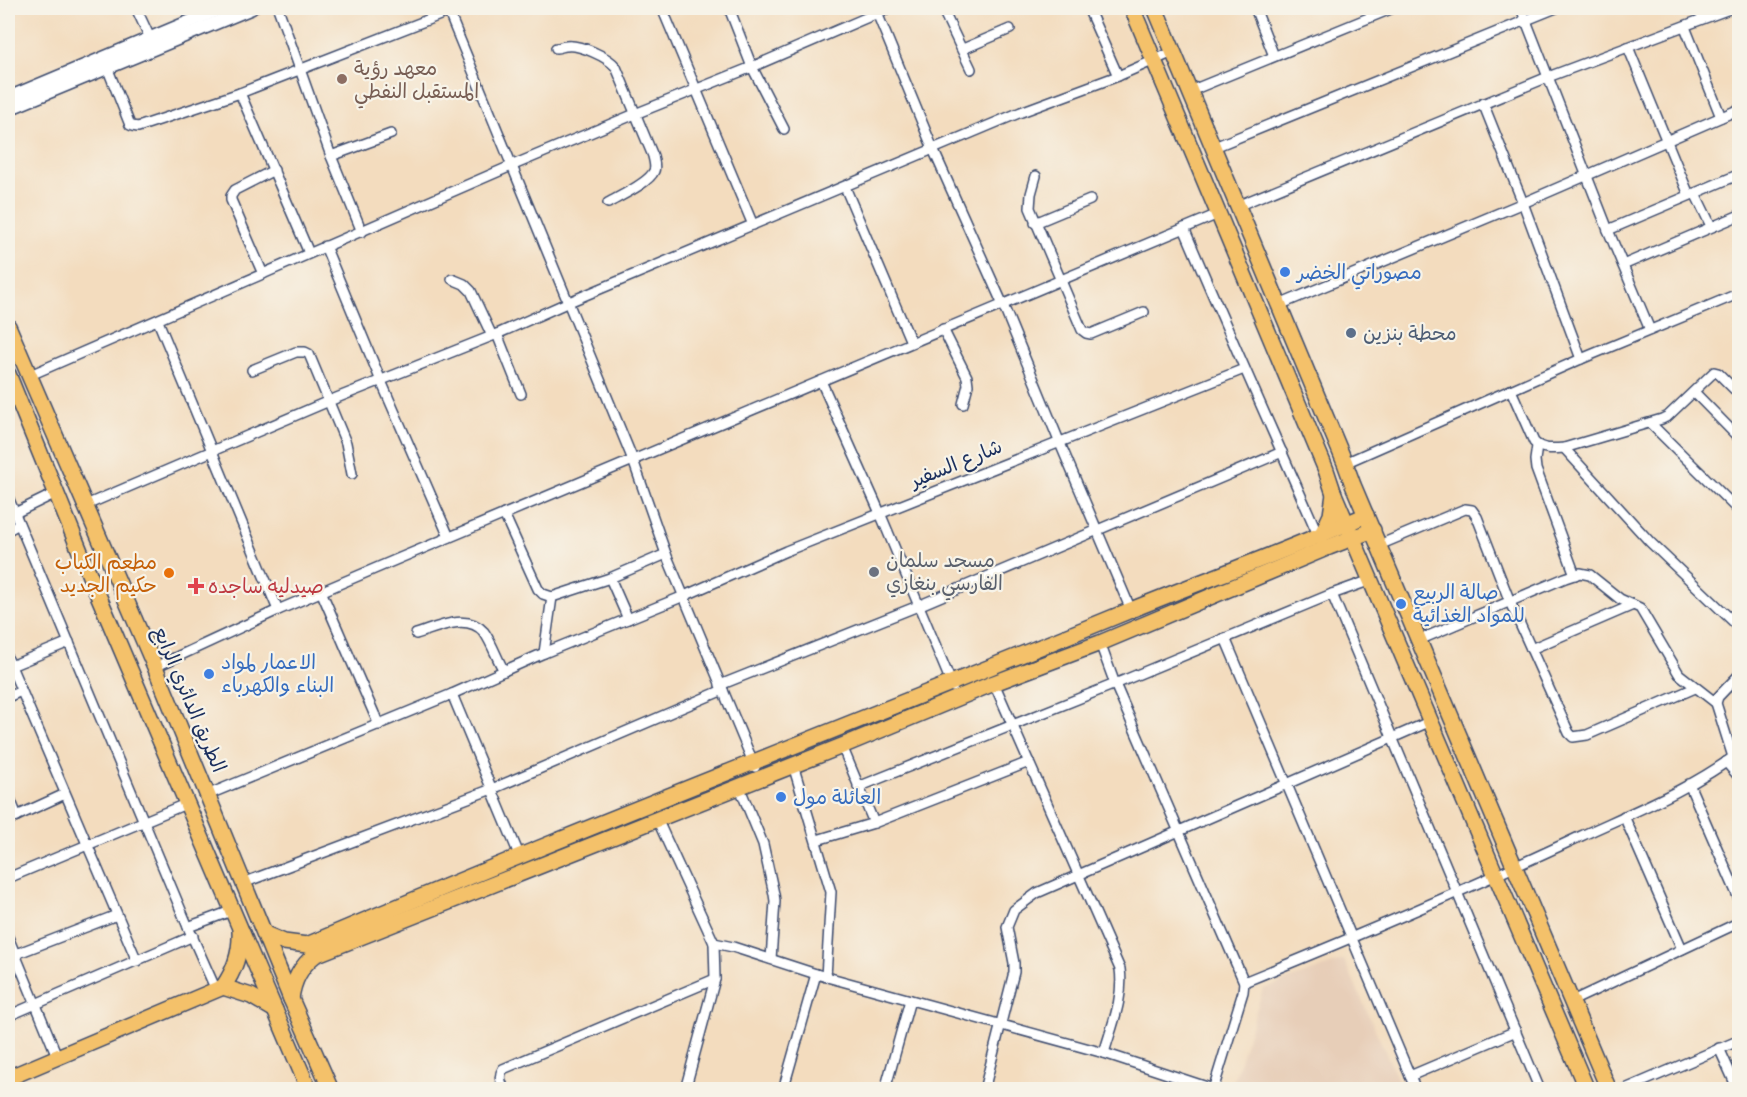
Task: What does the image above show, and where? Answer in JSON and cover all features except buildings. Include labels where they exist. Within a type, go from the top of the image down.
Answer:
[{"type":"main road","points":[[1132,8],[1326,470],[1334,494],[1587,1089]]},
{"type":"main road","points":[[1155,8],[1372,530],[1609,1089]]},
{"type":"main road","name":"الطريق الدائري الرابع","points":[[8,326],[86,505],[291,999],[331,1089]]},
{"type":"main road","points":[[8,375],[90,576],[309,1089]]},
{"type":"main road","points":[[291,999],[298,974],[305,963],[315,955],[531,871],[879,731],[994,682],[1100,643],[1208,598],[1323,540],[1331,515],[1334,494]]},
{"type":"main road","points":[[1350,531],[1366,515]]},
{"type":"main road","points":[[76,541],[88,539],[96,530]]},
{"type":"main road","points":[[265,934],[284,942],[307,945],[647,804],[1131,610],[1350,531],[1372,530]]},
{"type":"main road","points":[[1323,540],[1362,557]]},
{"type":"main road","points":[[90,576],[99,568],[112,567]]},
{"type":"main road","points":[[1202,583],[1208,598]]},
{"type":"main road","points":[[872,714],[879,731]]},
{"type":"main road","points":[[8,1078],[220,988],[234,968],[238,957],[240,935],[236,917]]},
{"type":"main road","points":[[220,988],[250,996],[275,1010]]},
{"type":"street","points":[[136,8],[150,38]]},
{"type":"street","points":[[8,98],[222,8]]},
{"type":"street","points":[[8,109],[252,8]]},
{"type":"street","points":[[278,8],[362,232]]},
{"type":"street","points":[[662,8],[753,225]]},
{"type":"street","points":[[729,8],[752,67],[784,129]]},
{"type":"street","points":[[28,376],[511,166],[752,67],[876,10],[889,8]]},
{"type":"street","points":[[942,8],[971,69]]},
{"type":"street","points":[[1088,8],[1118,76]]},
{"type":"street","points":[[1255,8],[1274,56]]},
{"type":"street","points":[[1190,91],[1393,8]]},
{"type":"street","points":[[1521,8],[1650,330]]},
{"type":"street","points":[[1212,148],[1556,8]]},
{"type":"street","points":[[1237,206],[1548,77],[1732,8]]},
{"type":"street","points":[[1737,8],[1740,12]]},
{"type":"street","points":[[107,67],[130,124],[135,127],[240,93],[451,9],[511,166],[633,460],[666,554],[759,778]]},
{"type":"street","points":[[876,10],[933,149],[1003,305],[1131,610]]},
{"type":"street","points":[[1685,27],[1721,117]]},
{"type":"street","points":[[963,49],[1010,29]]},
{"type":"street","points":[[556,48],[574,46],[598,54],[612,62],[653,156],[654,171],[647,180],[608,203]]},
{"type":"street","points":[[1628,47],[1666,140],[1692,194],[1711,226]]},
{"type":"street","points":[[86,505],[329,401],[495,335],[1020,112],[1118,76],[1173,52]]},
{"type":"street","points":[[240,93],[309,253]]},
{"type":"street","points":[[1483,104],[1523,203],[1581,359]]},
{"type":"street","points":[[1279,305],[1740,109]]},
{"type":"street","points":[[332,156],[391,134]]},
{"type":"street","points":[[263,274],[231,196],[235,190],[274,170]]},
{"type":"street","points":[[1608,230],[1740,174]]},
{"type":"street","points":[[1036,176],[1030,208],[1082,330],[1086,333],[1097,332],[1144,312]]},
{"type":"street","points":[[845,187],[911,342]]},
{"type":"street","points":[[1035,223],[1090,200]]},
{"type":"street","points":[[154,667],[321,591],[1218,214]]},
{"type":"street","points":[[1623,265],[1740,215]]},
{"type":"street","points":[[1184,228],[1244,369],[1323,540]]},
{"type":"street","points":[[325,246],[381,381],[450,537]]},
{"type":"street","points":[[452,279],[464,284],[471,291],[495,335],[520,394]]},
{"type":"street","points":[[1345,463],[1581,359],[1740,293]]},
{"type":"street","points":[[158,321],[278,610]]},
{"type":"street","points":[[943,329],[967,377],[968,385],[963,404]]},
{"type":"street","points":[[252,370],[296,352],[309,354],[346,443],[352,474]]},
{"type":"street","name":"شارع السفير","points":[[207,795],[379,725],[786,551],[1244,369]]},
{"type":"street","points":[[1511,390],[1534,442],[1537,446],[1550,449],[1564,448],[1668,416],[1712,373],[1716,372],[1740,395]]},
{"type":"street","points":[[820,381],[880,513],[958,698]]},
{"type":"street","points":[[1694,392],[1740,439]]},
{"type":"street","points":[[1650,423],[1740,512]]},
{"type":"street","points":[[1537,446],[1536,469],[1575,575]]},
{"type":"street","points":[[1564,448],[1650,542],[1740,628]]},
{"type":"street","points":[[243,883],[492,789],[722,687],[1282,452]]},
{"type":"street","points":[[15,513],[56,493]]},
{"type":"street","points":[[8,497],[190,932],[220,988]]},
{"type":"street","points":[[1379,545],[1465,509],[1472,510],[1478,516],[1510,602],[1569,733],[1573,737],[1587,735],[1695,688]]},
{"type":"street","points":[[504,514],[538,589],[543,594],[552,597],[610,578],[666,554]]},
{"type":"street","points":[[8,530],[19,524]]},
{"type":"street","points":[[1419,640],[1575,575],[1585,573],[1590,575],[1620,599],[1643,611],[1679,674],[1716,703],[1740,778]]},
{"type":"street","points":[[610,578],[628,619]]},
{"type":"street","points":[[858,787],[1371,580]]},
{"type":"street","points":[[321,591],[379,725]]},
{"type":"street","points":[[1332,594],[1540,1089]]},
{"type":"street","points":[[544,653],[552,597]]},
{"type":"street","points":[[1531,649],[1633,605]]},
{"type":"street","points":[[416,634],[459,622],[473,625],[484,632],[504,671]]},
{"type":"street","points":[[1226,638],[1416,1089]]},
{"type":"street","points":[[69,642],[9,662],[137,961]]},
{"type":"street","points":[[714,944],[733,947],[821,975],[1104,1053],[1213,1089],[1243,992],[1244,981],[1115,684],[1100,643]]},
{"type":"street","points":[[1716,703],[1740,674]]},
{"type":"street","points":[[994,682],[1120,969],[1121,994],[1104,1053]]},
{"type":"street","points":[[8,697],[21,691]]},
{"type":"street","points":[[452,694],[520,857]]},
{"type":"street","points":[[984,1089],[1014,972],[1007,927],[1014,910],[1037,893],[1431,721]]},
{"type":"street","points":[[842,746],[874,823]]},
{"type":"street","points":[[1244,981],[1514,868],[1689,784],[1733,757]]},
{"type":"street","points":[[817,840],[874,823],[1029,762]]},
{"type":"street","points":[[783,1089],[821,975],[831,892],[793,765]]},
{"type":"street","points":[[1689,784],[1740,901]]},
{"type":"street","points":[[739,786],[763,844],[774,894],[771,959]]},
{"type":"street","points":[[8,794],[12,818],[65,794]]},
{"type":"street","points":[[8,878],[188,803]]},
{"type":"street","points":[[1624,816],[1682,950]]},
{"type":"street","points":[[657,819],[714,944],[715,979],[685,1089]]},
{"type":"street","points":[[11,956],[117,915]]},
{"type":"street","points":[[8,1016],[137,961],[190,932],[236,917]]},
{"type":"street","points":[[1572,1001],[1740,922]]},
{"type":"street","points":[[8,937],[11,956],[36,1004],[57,1056]]},
{"type":"street","points":[[504,1089],[500,1080],[503,1069],[715,979]]},
{"type":"street","points":[[885,1089],[910,1000]]},
{"type":"street","points":[[1410,1076],[1516,1031]]},
{"type":"street","points":[[1623,1089],[1740,1040]]},
{"type":"street","points":[[1719,1048],[1738,1089]]},
{"type":"shaded area","points":[[1344,960],[1402,1089],[1231,1089],[1263,989]]},
{"type":"place","name":"معهد رؤية المستقبل النفطي","points":[[342,79]]},
{"type":"place","name":"مصوراتي الخضر","points":[[1285,272]]},
{"type":"place","name":"محطة بنزين","points":[[1351,333]]},
{"type":"place","name":"مسجد سلمان الفارسي بنغازي","points":[[874,572]]},
{"type":"place","name":"مطعم الكباب حكيم الجديد","points":[[169,573]]},
{"type":"place","name":"صيدليه ساجده","points":[[196,586]]},
{"type":"place","name":"صالة الربيع للمواد الغذائية","points":[[1401,604]]},
{"type":"place","name":"الاعمار لمواد البناء والكهرباء","points":[[209,674]]},
{"type":"place","name":"العائلة مول","points":[[781,797]]}]
